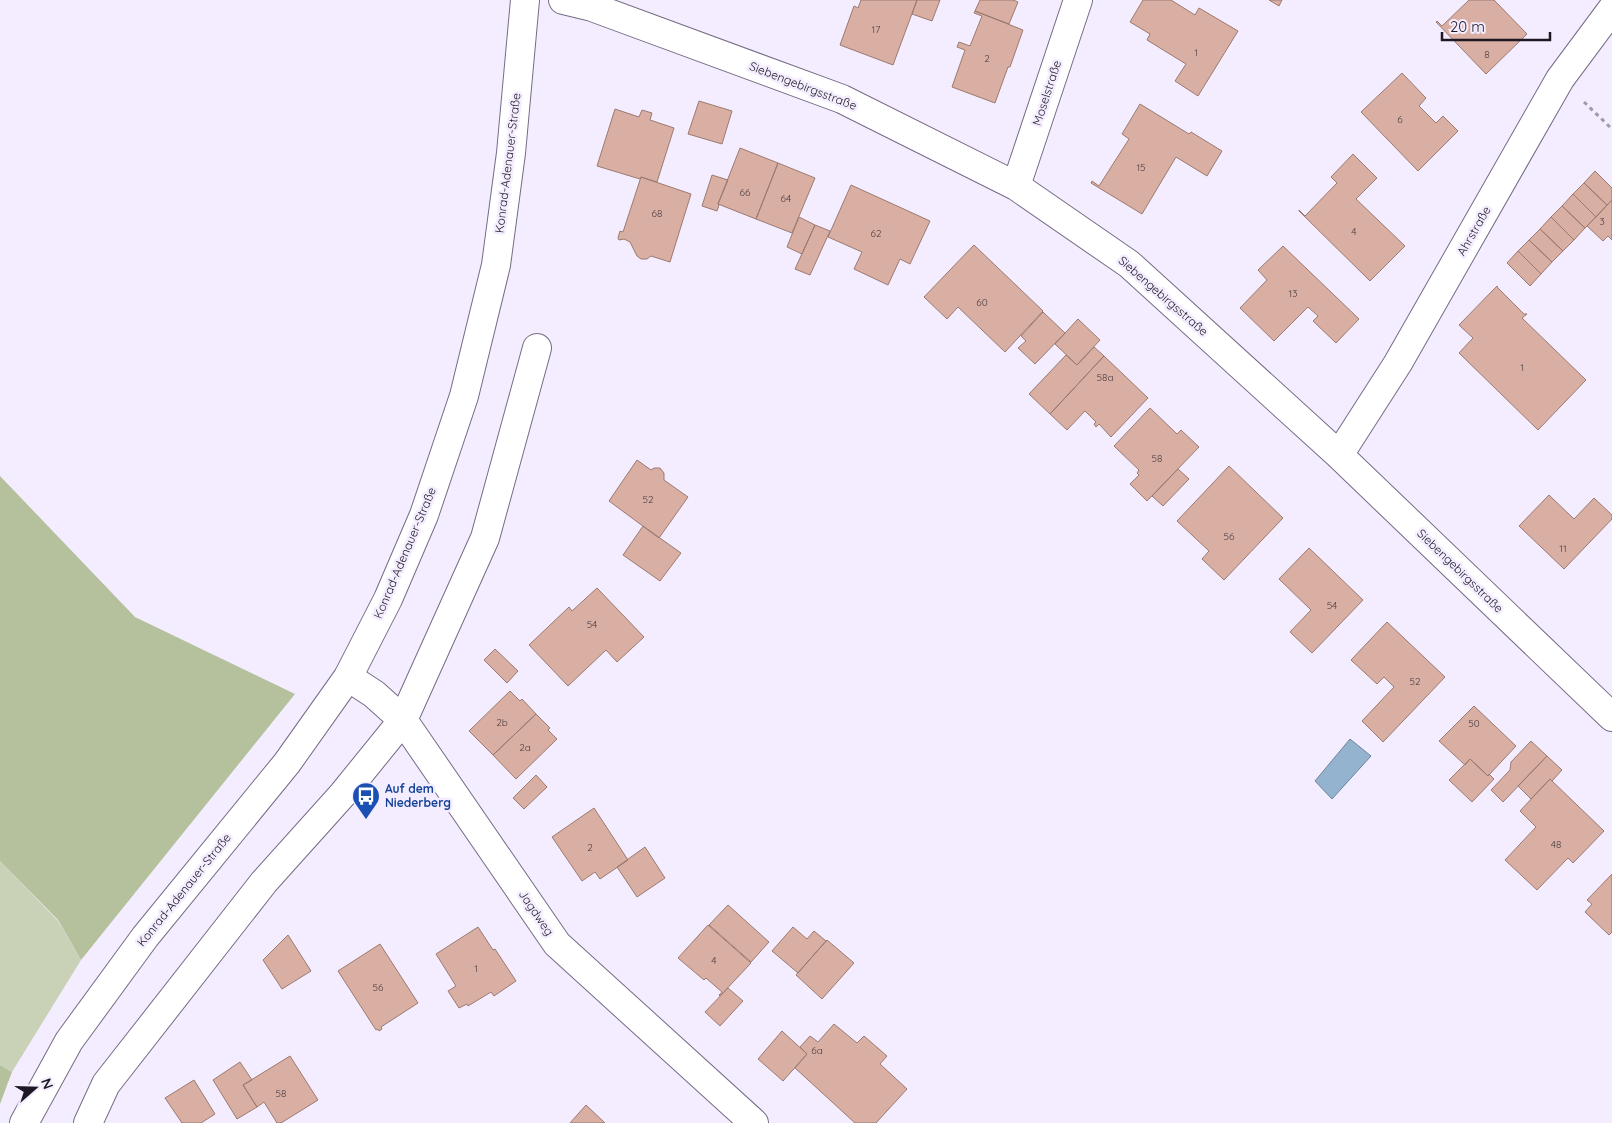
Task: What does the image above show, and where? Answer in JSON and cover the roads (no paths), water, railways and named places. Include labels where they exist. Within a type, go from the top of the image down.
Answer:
[{"type":"street","name":"Konrad-Adenauer-Straße","points":[[24,1123],[75,1033],[145,937],[287,762],[348,677],[388,599],[424,515],[464,396],[496,265],[511,153],[525,0]]},
{"type":"street","name":"Siebengebirgsstraße","points":[[563,0],[592,4],[842,99],[1016,186],[1129,264],[1339,455],[1612,717]]},
{"type":"street","name":"Moselstraße","points":[[1016,186],[1078,0]]},
{"type":"street","name":"Ahrstraße","points":[[1339,455],[1398,363],[1560,79],[1612,9]]},
{"type":"street","points":[[88,1123],[106,1084],[258,890],[343,794],[403,720],[484,538],[537,348]]},
{"type":"street","name":"Jagdweg","points":[[348,677],[374,694],[403,720],[557,944],[754,1123]]},
{"type":"water","points":[[1350,739],[1371,756],[1332,799],[1315,781]]},
{"type":"place","name":"Auf dem Niederberg","points":[[366,820]]}]
